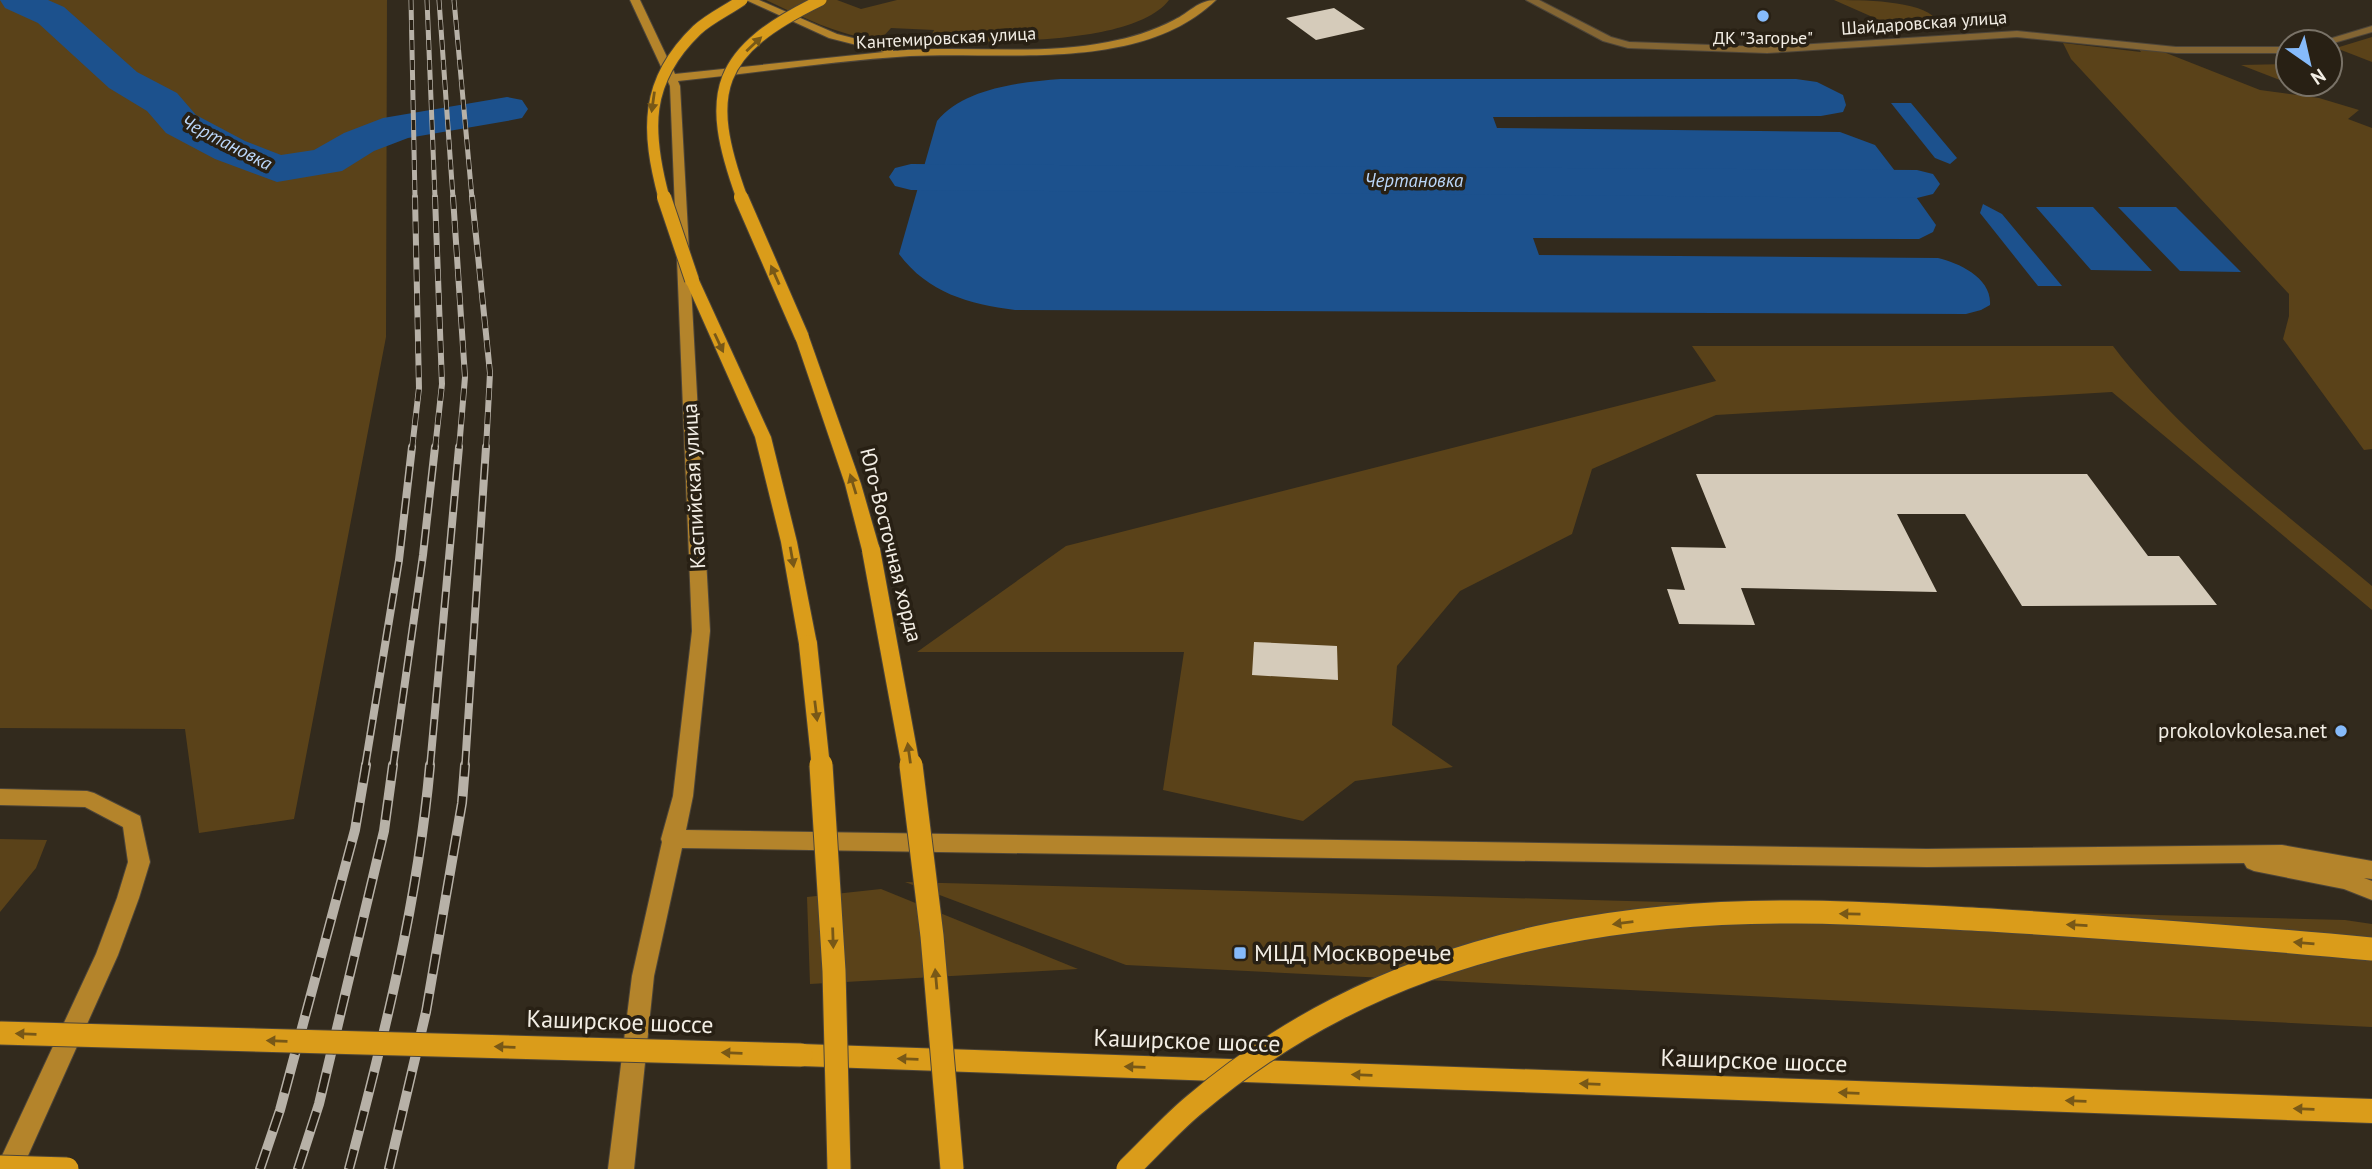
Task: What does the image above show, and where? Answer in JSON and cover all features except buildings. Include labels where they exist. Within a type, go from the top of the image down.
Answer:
[{"type":"main road","name":"Каспийская улица","points":[[621,1169],[642,976],[671,839],[683,796],[701,631],[672,78],[635,0]]},
{"type":"main road","points":[[742,0],[701,26],[675,51],[664,68],[652,101],[652,155],[692,280],[763,437],[789,542],[808,643],[818,725],[833,930],[839,1169]]},
{"type":"main road","points":[[751,0],[833,36],[868,46],[910,53]]},
{"type":"main road","name":"Юго-Восточная хорда","points":[[821,0],[788,17],[767,33],[732,68],[719,100],[720,121],[728,157],[742,198],[802,337],[849,472],[871,550],[892,643],[923,856],[952,1169]]},
{"type":"main road","points":[[1192,16],[1195,0]]},
{"type":"main road","name":"Кантемировская улица","points":[[672,78],[910,53],[1095,47],[1152,35],[1192,16],[1210,0]]},
{"type":"main road","points":[[0,797],[87,799],[133,822],[139,862],[107,955],[9,1169]]},
{"type":"main road","points":[[671,839],[1927,858],[2282,854],[2372,870]]},
{"type":"main road","points":[[2216,854],[2346,880],[2372,891]]},
{"type":"main road","points":[[1128,1169],[1207,1095],[1261,1053],[1348,1001],[1424,969],[1501,945],[1596,926],[1760,912],[1901,915],[2179,931],[2372,949]]},
{"type":"main road","name":"Каширское шоссе","points":[[0,1033],[800,1055],[2372,1111]]},
{"type":"main road","points":[[0,1167],[67,1169]]},
{"type":"street","name":"Шайдаровская улица","points":[[1531,0],[1607,39],[1628,45],[1767,50],[2017,34],[2176,50],[2274,50]]},
{"type":"street","points":[[2344,37],[2372,29]]},
{"type":"shaded area","points":[[0,0],[387,0],[386,337],[294,819],[199,833],[185,729],[0,728]]},
{"type":"shaded area","points":[[766,0],[837,0],[861,9],[897,0],[1169,0],[1151,15],[1126,26],[1094,33],[1025,40],[936,42],[931,37],[934,30],[891,28],[880,40],[865,38],[821,25]]},
{"type":"shaded area","points":[[1834,0],[1904,5],[1917,8],[1936,19],[1905,27],[1893,26]]},
{"type":"shaded area","points":[[2372,37],[2372,62],[2344,51],[2344,46]]},
{"type":"shaded area","points":[[2063,43],[2141,52],[2139,49],[2151,47],[2260,90],[2274,92],[2274,98],[2319,98],[2359,110],[2348,119],[2372,128],[2372,449],[2364,450],[2283,339],[2289,316],[2289,294],[2071,59]]},
{"type":"shaded area","points":[[2274,64],[2274,78],[2241,65]]},
{"type":"shaded area","points":[[1692,346],[2113,346],[2140,379],[2202,442],[2372,586],[2372,610],[2112,392],[1716,415],[1592,469],[1572,534],[1460,591],[1397,666],[1392,725],[1453,767],[1355,781],[1303,821],[1163,790],[1184,652],[917,652],[1066,546],[1716,381]]},
{"type":"shaded area","points":[[0,839],[47,840],[36,868],[0,912]]},
{"type":"shaded area","points":[[905,882],[2345,920],[2372,924],[2372,1027],[1126,965]]},
{"type":"shaded area","points":[[881,889],[1078,969],[810,984],[807,897]]},
{"type":"water","points":[[1061,79],[1796,79],[1817,82],[1843,95],[1846,105],[1843,112],[1821,116],[1493,117],[1497,128],[1840,132],[1875,145],[1895,171],[1892,174],[933,169],[929,184],[1910,192],[1936,225],[1933,232],[1919,239],[1533,238],[1539,255],[1938,258],[1973,273],[1986,287],[1990,305],[1966,314],[1015,310],[966,300],[936,287],[910,267],[899,254],[937,121],[948,110],[977,94],[1011,85]]},
{"type":"water","points":[[1891,103],[1911,103],[1957,158],[1950,164],[1935,158]]},
{"type":"water","points":[[1983,204],[2002,214],[2062,286],[2038,286],[1980,213]]},
{"type":"water","points":[[2036,207],[2093,207],[2152,271],[2091,270]]},
{"type":"water","points":[[2118,207],[2176,207],[2241,272],[2180,271]]},
{"type":"waterway","name":"Чертановка","points":[[18,0],[51,15],[123,80],[162,102],[181,124],[230,150],[277,169],[326,162],[359,142],[398,127],[507,109]]},
{"type":"waterway","name":"Чертановка","points":[[911,177],[1917,184]]},
{"type":"railway","points":[[411,0],[415,198]]},
{"type":"railway","points":[[427,0],[435,198]]},
{"type":"railway","points":[[439,0],[453,198]]},
{"type":"railway","points":[[454,0],[472,198]]},
{"type":"railway","points":[[412,449],[419,388],[415,197]]},
{"type":"railway","points":[[435,197],[442,384],[435,449]]},
{"type":"railway","points":[[453,197],[465,377],[459,449]]},
{"type":"railway","points":[[472,197],[490,373],[486,449]]},
{"type":"railway","points":[[365,767],[399,560],[412,447]]},
{"type":"railway","points":[[393,767],[423,555],[435,447]]},
{"type":"railway","points":[[430,767],[459,447]]},
{"type":"railway","points":[[465,767],[486,447]]},
{"type":"railway","points":[[260,1169],[280,1110],[355,830],[366,765]]},
{"type":"railway","points":[[298,1169],[319,1104],[384,831],[393,765]]},
{"type":"railway","points":[[349,1169],[398,968],[417,867],[430,765]]},
{"type":"railway","points":[[389,1169],[426,1012],[462,803],[465,765]]},
{"type":"place","name":"ДК \"Загорье\"","points":[[1763,16]]},
{"type":"place","name":"prokolovkolesa.net","points":[[2341,731]]},
{"type":"place","name":"МЦД Москворечье","points":[[1240,953]]}]
